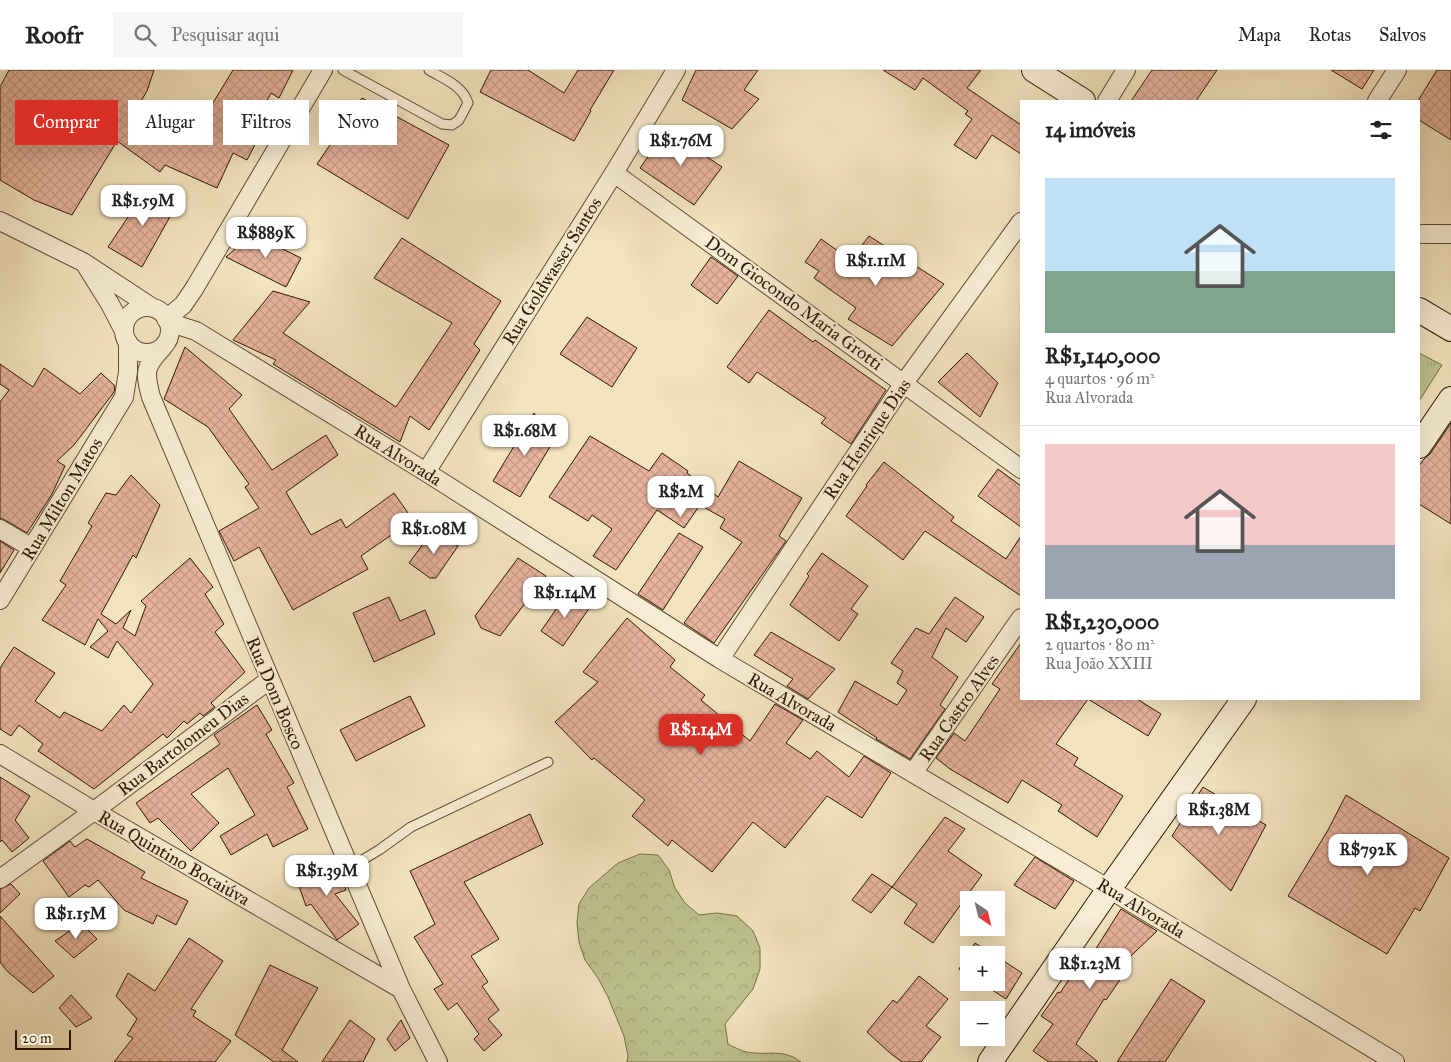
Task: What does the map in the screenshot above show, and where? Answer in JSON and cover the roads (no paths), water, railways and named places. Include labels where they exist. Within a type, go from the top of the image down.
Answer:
[{"type":"street","points":[[0,221],[84,262],[164,327],[194,290],[323,70]]},
{"type":"street","name":"Rua Goldwasser Santos","points":[[426,472],[614,173],[676,70]]},
{"type":"street","points":[[1034,70],[1081,100]]},
{"type":"street","points":[[1108,100],[1126,70]]},
{"type":"street","points":[[1378,100],[1397,70]]},
{"type":"street","name":"Dom Giocondo Maria Grotti","points":[[614,173],[1020,468]]},
{"type":"street","name":"Rua Henrique Dias","points":[[720,660],[904,383],[1020,223]]},
{"type":"street","points":[[1422,234],[1451,234]]},
{"type":"street","points":[[84,262],[110,304],[126,337]]},
{"type":"street","name":"Rua Alvorada","points":[[164,327],[154,352],[144,352],[135,349],[126,337],[125,322],[129,314],[143,307],[164,327],[196,331],[426,472],[720,660],[1109,889],[1395,1062]]},
{"type":"street","points":[[1420,311],[1451,329]]},
{"type":"street","name":"Rua Dom Bosco","points":[[164,327],[150,360],[147,371],[147,384],[137,395],[269,680],[401,989],[438,1062]]},
{"type":"street","name":"Rua Milton Matos","points":[[0,600],[32,548],[137,395],[128,372],[126,337]]},
{"type":"street","points":[[1420,445],[1451,399]]},
{"type":"street","points":[[0,529],[32,548]]},
{"type":"street","name":"Rua Castro Alves","points":[[913,773],[1020,619]]},
{"type":"street","name":"Rua Bartolomeu Dias","points":[[0,879],[269,680]]},
{"type":"street","points":[[990,1062],[1109,889],[1243,700]]},
{"type":"street","name":"Rua Quintino Bocaiúva","points":[[0,754],[94,811],[401,989]]},
{"type":"lane","points":[[343,70],[442,124],[452,125],[459,120],[468,104],[466,95],[429,70]]},
{"type":"lane","points":[[349,868],[379,850],[411,827],[548,762]]}]
